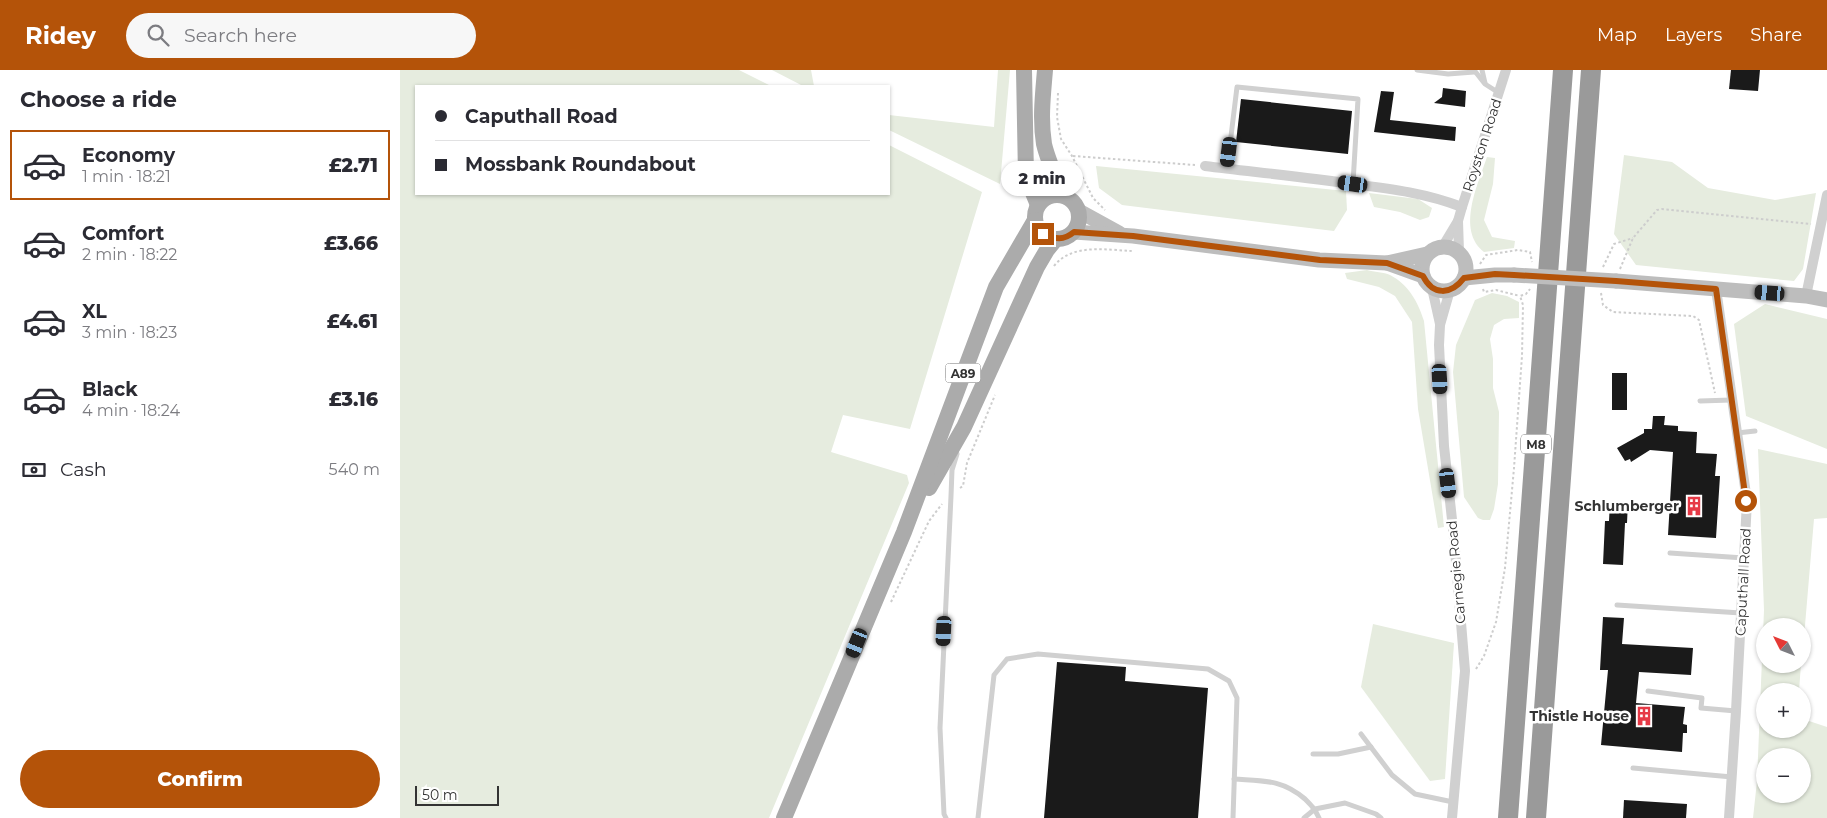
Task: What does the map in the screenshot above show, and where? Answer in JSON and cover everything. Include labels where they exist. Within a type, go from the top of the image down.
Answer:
[{"type":"highway","name":"M8","points":[[1508,818],[1563,70]]},
{"type":"highway","name":"M8","points":[[1536,818],[1591,70]]},
{"type":"main road","points":[[1024,70],[1026,176],[1036,213],[1038,229],[1043,234],[1056,239],[1068,237],[1074,232],[1079,222],[1079,212],[1075,202],[1063,194],[1044,144],[1042,95],[1045,70]]},
{"type":"main road","points":[[1036,213],[1049,195],[1063,194]]},
{"type":"main road","name":"A89","points":[[784,818],[904,532],[996,287],[1022,246],[1036,213]]},
{"type":"main road","name":"A89","points":[[904,532],[964,427],[1037,267],[1056,239]]},
{"type":"street","name":"Royston Road","points":[[1443,246],[1458,221],[1506,70]]},
{"type":"street","points":[[1205,166],[1420,194],[1436,197],[1462,207]]},
{"type":"street","points":[[1806,296],[1824,225],[1827,195]]},
{"type":"street","points":[[1079,212],[1123,235]]},
{"type":"street","name":"Royston Road","points":[[1458,221],[1469,268]]},
{"type":"street","points":[[1074,232],[1123,235],[1320,260],[1387,263],[1426,254],[1434,248],[1443,246],[1452,247],[1469,268],[1495,274],[1618,281],[1806,296],[1827,300]]},
{"type":"street","points":[[1426,254],[1421,268],[1427,282]]},
{"type":"street","points":[[1387,263],[1427,282],[1441,291],[1459,286],[1469,268]]},
{"type":"street","name":"Carnegie Road","points":[[1427,282],[1440,325]]},
{"type":"street","name":"Caputhall Road","points":[[1716,289],[1746,501],[1742,613],[1729,818]]},
{"type":"street","name":"Carnegie Road","points":[[1450,290],[1440,325],[1439,345],[1444,446],[1454,538],[1464,671],[1452,818]]},
{"type":"lane","points":[[1417,70],[1448,74],[1474,71],[1486,84],[1499,93]]},
{"type":"lane","points":[[1482,70],[1486,84]]},
{"type":"lane","points":[[1227,169],[1237,87],[1358,99],[1353,184]]},
{"type":"lane","points":[[1700,401],[1732,400]]},
{"type":"lane","points":[[945,816],[940,728],[950,496],[952,470],[964,427]]},
{"type":"lane","points":[[1737,433],[1755,431]]},
{"type":"lane","points":[[1670,553],[1744,558]]},
{"type":"lane","points":[[1617,605],[1742,613]]},
{"type":"lane","points":[[978,818],[994,675],[1007,659],[1038,654],[1208,670],[1229,681],[1237,698],[1232,818]]},
{"type":"lane","points":[[1648,692],[1702,698],[1701,708],[1736,712]]},
{"type":"lane","points":[[1361,734],[1392,775],[1415,794],[1453,802]]},
{"type":"lane","points":[[1312,754],[1338,754],[1371,747]]},
{"type":"lane","points":[[1633,768],[1732,777]]},
{"type":"lane","points":[[1234,779],[1272,781],[1286,786],[1315,809],[1318,818]]},
{"type":"lane","points":[[1304,818],[1315,809],[1345,803],[1376,814],[1381,818]]},
{"type":"path","points":[[1057,117],[1062,140],[1093,198],[1107,212]]},
{"type":"path","points":[[1072,156],[1205,166]]},
{"type":"path","points":[[1618,281],[1620,268],[1633,238],[1657,210],[1824,225]]},
{"type":"path","points":[[1602,269],[1614,244],[1633,238]]},
{"type":"path","points":[[1531,288],[1526,294],[1520,296],[1496,290],[1484,292],[1469,268],[1486,255],[1518,250],[1530,252],[1532,270]]},
{"type":"path","points":[[1601,293],[1603,305],[1613,312],[1693,316],[1699,320],[1717,400]]},
{"type":"path","points":[[1464,671],[1474,671],[1478,668],[1484,656],[1496,622],[1506,568],[1522,356],[1524,305],[1520,296]]},
{"type":"shaded area","points":[[400,70],[739,70],[769,85],[415,85],[415,195],[890,195],[890,146],[982,192],[910,429],[843,415],[831,452],[907,475],[909,483],[769,818],[400,818]]},
{"type":"shaded area","points":[[772,70],[811,70],[814,85],[801,85]]},
{"type":"shaded area","points":[[998,70],[1010,70],[1000,184],[890,130],[890,115],[994,127]]},
{"type":"shaded area","points":[[1624,155],[1672,162],[1708,188],[1775,200],[1816,193],[1803,269],[1794,281],[1636,265],[1614,234]]},
{"type":"shaded area","points":[[1487,157],[1495,158],[1493,184],[1484,220],[1492,237],[1515,241],[1514,248],[1484,252],[1476,243],[1471,232],[1470,219],[1475,193]]},
{"type":"shaded area","points":[[1096,166],[1346,191],[1347,210],[1334,231],[1122,205],[1099,188]]},
{"type":"shaded area","points":[[1369,193],[1418,199],[1432,208],[1429,217],[1420,220],[1400,212],[1374,207]]},
{"type":"shaded area","points":[[1367,270],[1388,274],[1397,279],[1408,289],[1416,301],[1424,321],[1444,527],[1438,528],[1418,409],[1412,322],[1395,296],[1379,287],[1347,279],[1345,273]]},
{"type":"shaded area","points":[[1492,293],[1507,296],[1519,302],[1519,318],[1504,319],[1494,325],[1490,339],[1493,359],[1493,388],[1499,412],[1498,484],[1494,509],[1490,520],[1483,520],[1478,518],[1464,497],[1453,372],[1456,345],[1475,300]]},
{"type":"shaded area","points":[[1765,304],[1827,319],[1827,449],[1746,416],[1734,324]]},
{"type":"shaded area","points":[[1758,449],[1827,464],[1827,518],[1814,519],[1806,618],[1764,618]]},
{"type":"shaded area","points":[[1373,624],[1454,643],[1445,779],[1430,781],[1361,687]]},
{"type":"shaded area","points":[[1761,673],[1800,673],[1800,683],[1761,683]]},
{"type":"shaded area","points":[[1811,722],[1827,727],[1827,818],[1753,818],[1756,790],[1756,803],[1811,803],[1811,748],[1758,748],[1759,738],[1811,738]]},
{"type":"building","points":[[1731,70],[1760,70],[1758,91],[1729,89]]},
{"type":"building","points":[[1443,88],[1466,91],[1465,107],[1434,103],[1442,97]]},
{"type":"building","points":[[1381,91],[1394,92],[1390,120],[1456,127],[1455,141],[1374,132]]},
{"type":"building","points":[[1241,99],[1352,111],[1348,154],[1236,142]]},
{"type":"building","points":[[1612,373],[1627,373],[1627,410],[1612,410]]},
{"type":"building","name":"Schlumberger","points":[[1653,416],[1665,416],[1664,425],[1678,426],[1678,431],[1697,432],[1696,453],[1717,454],[1715,476],[1720,476],[1716,538],[1668,535],[1673,452],[1650,450],[1631,462],[1630,459],[1625,461],[1617,448],[1644,433],[1644,429],[1652,429]]},
{"type":"building","points":[[1610,501],[1628,502],[1623,565],[1603,564],[1605,521],[1609,521]]},
{"type":"building","points":[[1603,617],[1624,618],[1622,644],[1693,648],[1691,675],[1639,672],[1636,703],[1685,707],[1683,724],[1687,725],[1687,733],[1683,733],[1682,752],[1601,745],[1608,670],[1600,670]]},
{"type":"building","points":[[1057,662],[1126,667],[1125,681],[1208,688],[1198,818],[1044,818]]},
{"type":"building","points":[[1624,800],[1687,804],[1686,818],[1623,818]]},
{"type":"place","name":"Schlumberger","points":[[1694,506]]},
{"type":"place","name":"Thistle House","points":[[1644,716]]},
{"type":"route","points":[[1043,234],[1056,239],[1064,239],[1074,232],[1123,235],[1320,260],[1387,263],[1423,276],[1426,283],[1432,288],[1441,291],[1459,286],[1464,278],[1495,274],[1716,289],[1746,501]]}]
